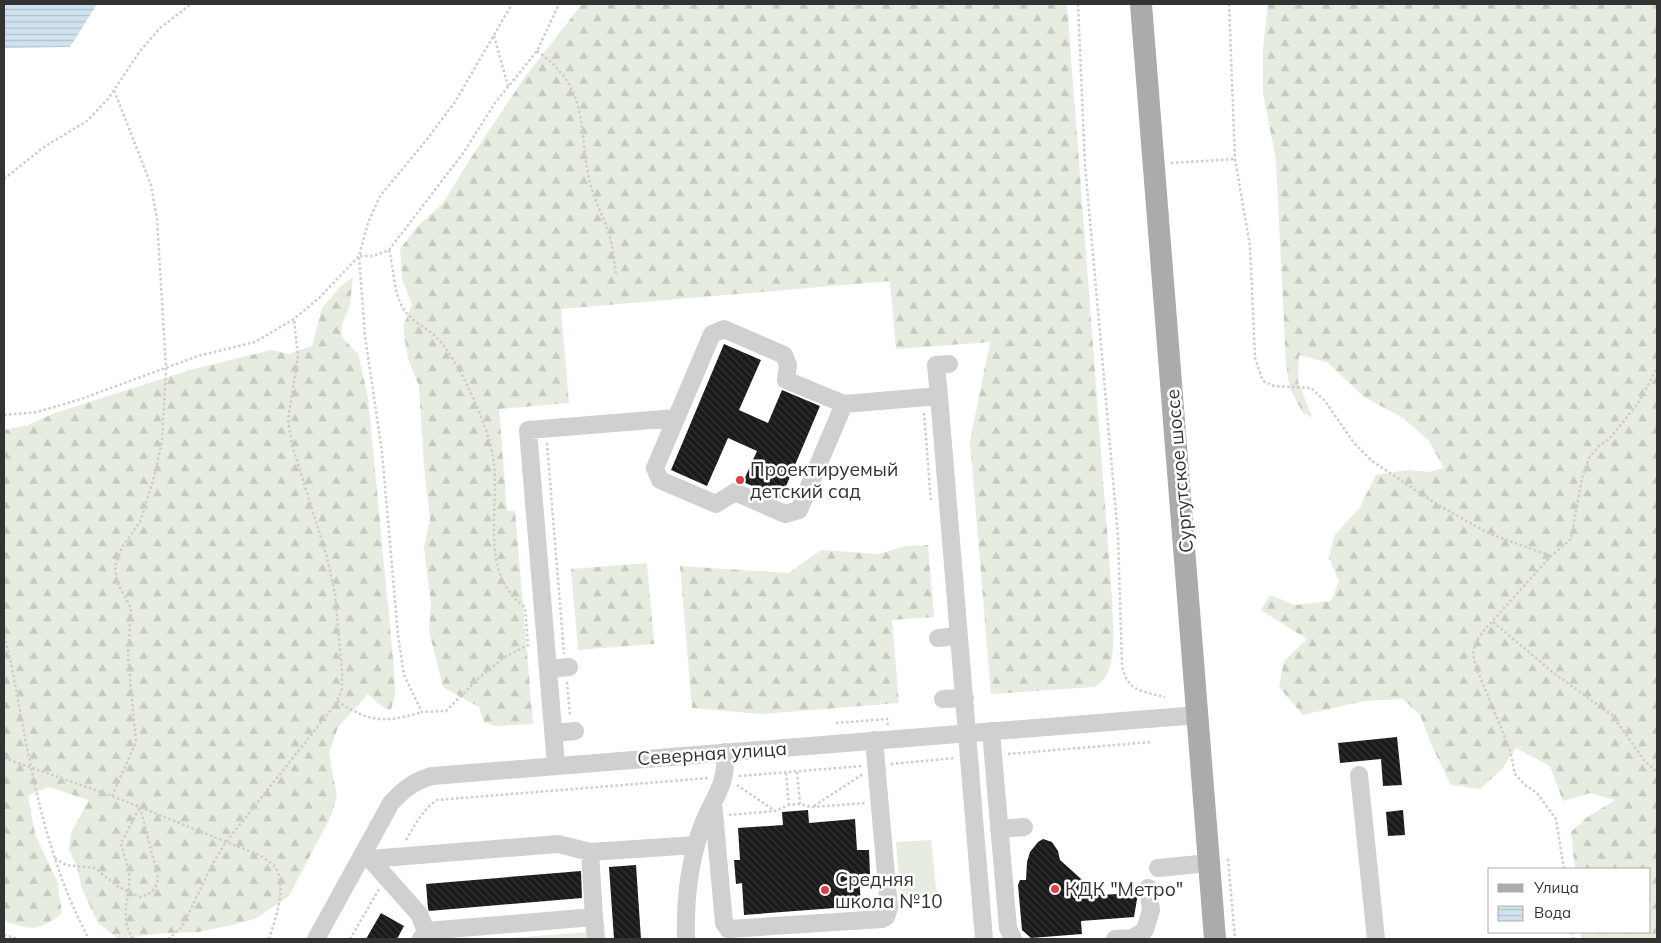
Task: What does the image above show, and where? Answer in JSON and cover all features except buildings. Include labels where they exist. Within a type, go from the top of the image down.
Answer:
[{"type":"main road","name":"Сургутское шоссе","points":[[1141,4],[1216,939]]},
{"type":"street","points":[[844,404],[799,510],[785,514],[734,492],[716,504],[660,480],[655,468],[712,334],[724,329],[784,355],[788,365],[786,380],[844,404],[939,396]]},
{"type":"street","points":[[949,364],[936,365],[984,939]]},
{"type":"street","points":[[556,765],[566,732],[561,668],[528,430],[676,418]]},
{"type":"street","points":[[938,638],[959,636]]},
{"type":"street","points":[[943,699],[965,698]]},
{"type":"street","name":"Северная улица","points":[[316,939],[366,857],[391,803],[404,789],[417,780],[449,773],[1198,716]]},
{"type":"street","points":[[991,731],[1008,928],[1014,939]]},
{"type":"street","points":[[714,809],[724,923],[728,929],[882,919],[886,916],[889,908],[874,740]]},
{"type":"street","points":[[686,939],[686,888],[696,845],[714,809],[725,777],[725,752]]},
{"type":"street","points":[[1360,775],[1376,939]]},
{"type":"street","points":[[999,829],[1024,827]]},
{"type":"street","points":[[366,857],[558,844],[590,852],[696,845]]},
{"type":"street","points":[[590,852],[596,939]]},
{"type":"street","points":[[366,857],[419,914],[423,935],[594,918]]},
{"type":"street","points":[[1158,868],[1209,864]]},
{"type":"street","points":[[1115,939],[1132,938],[1145,930],[1151,910],[1148,888]]},
{"type":"path","points":[[4,179],[44,146],[87,121],[114,90],[160,28],[191,4]]},
{"type":"path","points":[[422,712],[404,674],[398,635],[382,452],[365,336],[358,256],[368,223],[380,196],[455,102],[512,4]]},
{"type":"path","points":[[4,416],[46,409],[198,356],[255,342],[274,333],[294,319],[318,298],[358,256],[373,256],[389,250],[464,152],[508,86],[537,50],[559,4]]},
{"type":"path","points":[[1078,4],[1085,165],[1118,536],[1122,665],[1125,678],[1134,688],[1165,697]]},
{"type":"path","points":[[1229,4],[1235,159],[1250,246],[1255,358],[1263,381],[1274,386],[1311,388],[1325,401],[1354,443],[1372,461],[1438,505],[1490,534],[1551,556]]},
{"type":"path","points":[[494,36],[508,86]]},
{"type":"path","points":[[537,50],[554,63],[568,79],[578,101],[590,184],[610,236],[616,274]]},
{"type":"path","points":[[112,796],[136,742],[128,657],[131,608],[116,582],[115,566],[122,547],[140,522],[154,476],[162,441],[166,368],[157,219],[150,185],[114,90]]},
{"type":"path","points":[[1154,164],[1235,159]]},
{"type":"path","points":[[337,701],[357,714],[392,720],[422,712],[446,711],[499,662],[528,645],[525,607],[514,600],[502,575],[493,546],[493,458],[484,425],[461,374],[445,348],[436,337],[412,319],[404,309],[397,293],[389,250]]},
{"type":"path","points":[[168,939],[182,928],[212,864],[226,842],[337,701],[342,689],[335,594],[325,548],[292,445],[288,420],[298,357],[294,319]]},
{"type":"path","points":[[1564,868],[1556,819],[1537,793],[1525,785],[1515,774],[1510,750],[1476,667],[1473,654],[1476,642],[1493,622],[1551,556],[1571,539],[1582,478],[1589,458],[1599,446],[1610,438],[1639,402],[1657,368]]},
{"type":"path","points":[[545,429],[566,732]]},
{"type":"path","points":[[1493,622],[1555,674],[1612,715],[1644,760],[1657,772]]},
{"type":"path","points":[[4,636],[33,769],[40,812],[73,910],[89,939]]},
{"type":"path","points":[[993,755],[1151,742]]},
{"type":"path","points":[[446,798],[797,772],[877,769],[970,757]]},
{"type":"path","points":[[4,758],[112,796],[259,855],[275,866],[280,879],[280,894],[269,939]]},
{"type":"path","points":[[812,808],[863,774],[877,769]]},
{"type":"path","points":[[797,772],[800,804]]},
{"type":"path","points":[[786,773],[789,805]]},
{"type":"path","points":[[725,777],[775,811]]},
{"type":"path","points":[[714,809],[775,811],[789,805],[800,804],[812,808],[880,802]]},
{"type":"path","points":[[55,858],[66,864],[95,868],[127,892],[140,898],[150,895],[156,888],[158,877],[140,807]]},
{"type":"path","points":[[133,939],[126,928],[129,873],[121,843],[140,807]]},
{"type":"path","points":[[4,935],[19,939]]},
{"type":"green space","points":[[582,4],[1067,4],[1113,620],[1112,660],[1103,680],[1094,687],[991,694],[970,441],[990,342],[896,349],[890,281],[561,309],[569,403],[499,409],[507,511],[515,511],[533,724],[495,726],[484,722],[479,707],[443,687],[429,631],[431,604],[424,548],[430,519],[424,466],[419,386],[408,359],[404,334],[404,324],[412,304],[402,279],[400,249],[417,227],[443,203],[525,77]]},
{"type":"green space","points":[[1268,4],[1657,4],[1657,939],[1581,939],[1581,933],[1651,933],[1651,868],[1575,868],[1571,832],[1586,818],[1615,800],[1590,793],[1563,801],[1550,766],[1516,748],[1501,770],[1480,789],[1451,785],[1432,746],[1420,715],[1403,699],[1364,701],[1303,715],[1279,687],[1284,661],[1307,639],[1261,610],[1270,595],[1295,605],[1331,601],[1339,581],[1329,558],[1334,536],[1360,507],[1376,475],[1408,470],[1429,472],[1444,468],[1429,441],[1403,418],[1364,397],[1327,362],[1299,355],[1298,381],[1312,417],[1303,413],[1290,389],[1286,363],[1276,160],[1263,93],[1263,48]]},
{"type":"green space","points":[[353,277],[350,305],[342,325],[341,336],[358,354],[368,397],[394,670],[395,695],[391,710],[385,709],[368,694],[338,727],[329,753],[337,796],[331,816],[289,896],[255,919],[198,932],[164,933],[119,939],[98,923],[82,889],[77,867],[69,850],[71,833],[89,800],[49,787],[28,795],[35,834],[57,881],[62,913],[47,924],[34,928],[4,921],[4,430],[28,425],[55,413],[190,370],[271,350],[289,354],[312,346],[322,308],[341,286]]},
{"type":"green space","points":[[928,545],[934,617],[892,620],[899,703],[762,714],[692,708],[680,566],[789,573],[821,550],[879,554],[905,546]]},
{"type":"green space","points":[[647,563],[654,644],[578,650],[571,569]]},
{"type":"green space","points":[[931,840],[937,897],[901,900],[896,842]]},
{"type":"green space","points":[[589,932],[589,939],[498,939]]},
{"type":"water","points":[[4,4],[97,4],[70,47],[4,48]]},
{"type":"place","name":"Проектируемый детский сад","points":[[740,480]]},
{"type":"place","name":"КДК \"Метро\"","points":[[1055,889]]},
{"type":"place","name":"Средняя школа №10","points":[[825,890]]}]
